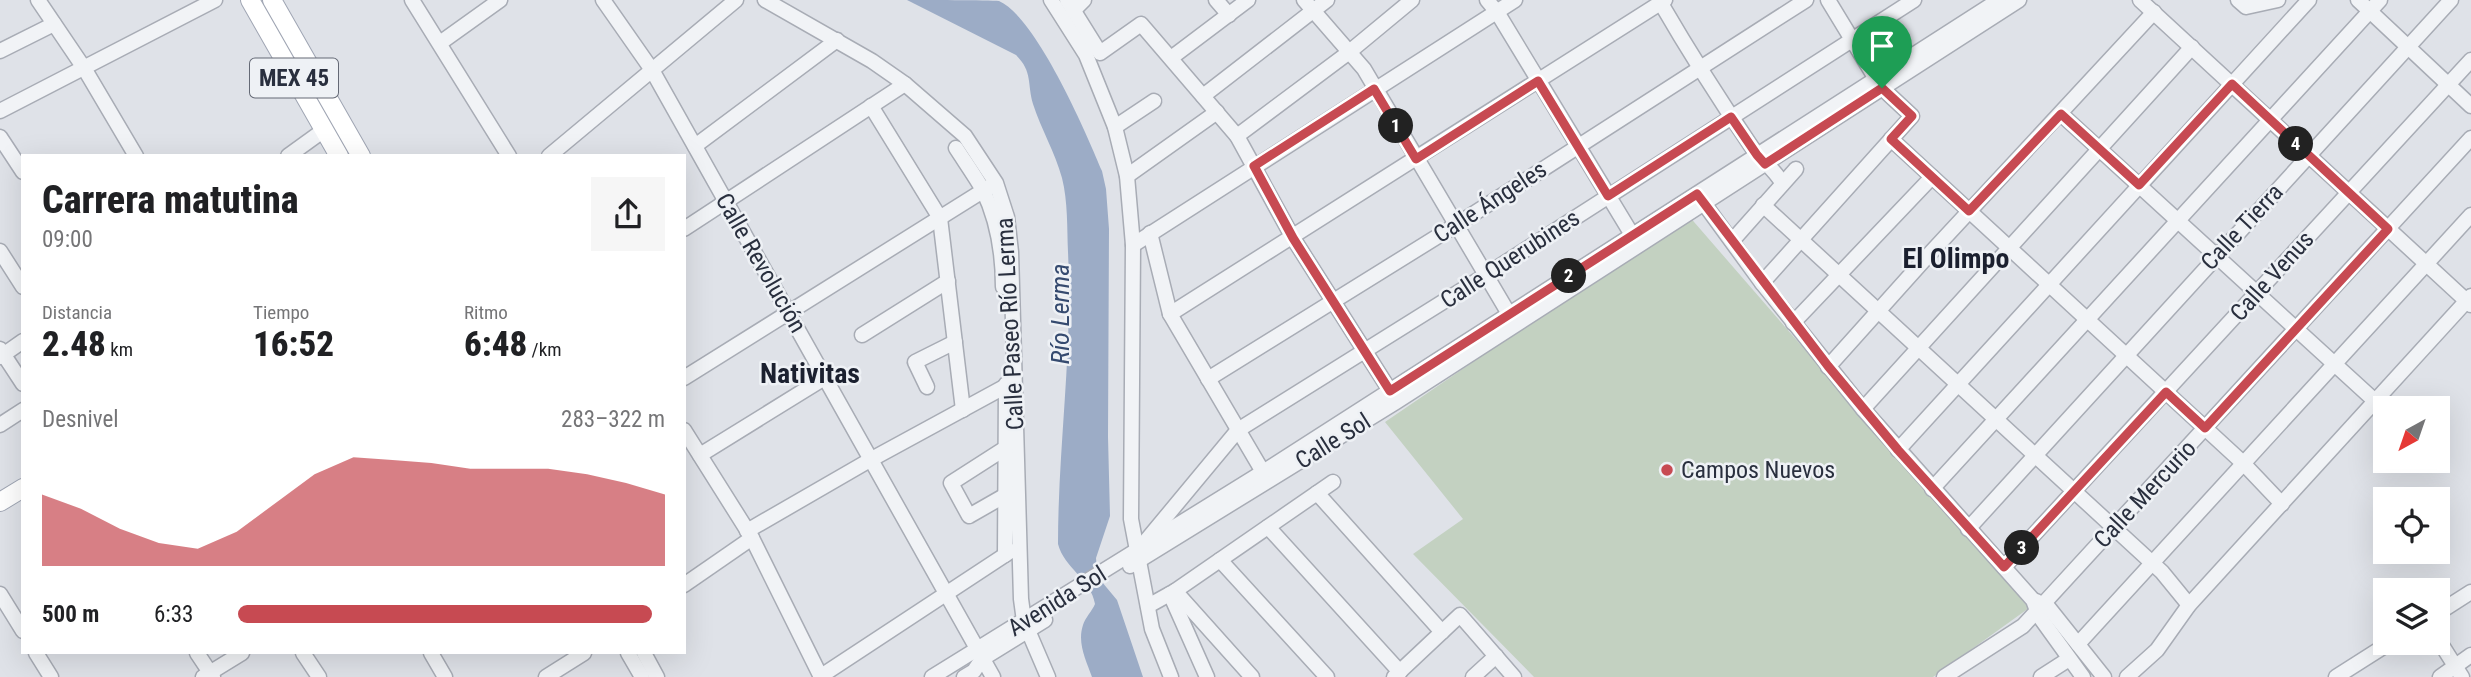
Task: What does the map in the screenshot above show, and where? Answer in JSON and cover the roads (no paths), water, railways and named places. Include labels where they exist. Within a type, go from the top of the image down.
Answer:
[{"type":"main road","name":"MEX 45","points":[[250,0],[338,154]]},
{"type":"main road","name":"MEX 45","points":[[272,0],[360,154]]},
{"type":"main road","points":[[0,502],[21,489]]},
{"type":"main road","points":[[0,514],[21,502]]},
{"type":"street","points":[[38,0],[84,68],[135,154]]},
{"type":"street","points":[[0,111],[84,68],[190,6],[215,0]]},
{"type":"street","points":[[412,0],[508,154]]},
{"type":"street","points":[[440,43],[500,0]]},
{"type":"street","name":"Calle Revolución","points":[[603,0],[652,70],[993,677]]},
{"type":"street","points":[[551,154],[736,0]]},
{"type":"street","name":"Calle Paseo Río Lerma","points":[[765,0],[837,40],[905,84],[965,136],[996,183],[1007,217],[1012,252],[1018,546],[1025,626],[1048,677]]},
{"type":"street","points":[[1051,0],[1086,55],[1115,127],[1127,176],[1133,245],[1133,559],[1152,629],[1171,677]]},
{"type":"street","points":[[1084,0],[1070,5],[1100,53],[1141,24],[1237,136],[1293,238],[1393,396]]},
{"type":"street","points":[[1216,0],[1229,15]]},
{"type":"street","points":[[1171,58],[1248,0]]},
{"type":"street","points":[[1203,96],[1309,5],[1327,0]]},
{"type":"street","points":[[1237,136],[1348,53],[1412,0]]},
{"type":"street","points":[[1133,245],[1374,89],[1492,6],[1515,0]]},
{"type":"street","name":"Calle Ángeles","points":[[1208,379],[1455,225],[1806,0]]},
{"type":"street","points":[[1762,283],[1912,116],[1879,84],[1828,0]]},
{"type":"street","name":"Calle Querubines","points":[[1133,559],[1238,430],[1486,275],[1914,0]]},
{"type":"street","name":"Calle Sol","points":[[1133,559],[1761,160],[2001,2],[2019,0]]},
{"type":"street","points":[[2140,0],[2469,301],[2380,396]]},
{"type":"street","points":[[2238,0],[2246,7],[2278,0]]},
{"type":"street","points":[[2286,0],[2308,1]]},
{"type":"street","points":[[2358,0],[2375,6],[2408,47],[2471,106]]},
{"type":"street","name":"Calle Tierra","points":[[1968,528],[2451,0]]},
{"type":"street","points":[[1170,314],[1662,1],[1731,117],[1761,160],[1782,183]]},
{"type":"street","points":[[1898,450],[2308,1]]},
{"type":"street","points":[[1309,5],[1364,69],[1509,314]]},
{"type":"street","points":[[1492,6],[1636,240]]},
{"type":"street","points":[[1932,489],[2375,6]]},
{"type":"street","points":[[1828,366],[2154,12]]},
{"type":"street","points":[[0,51],[54,24]]},
{"type":"street","points":[[695,146],[837,40]]},
{"type":"street","points":[[1863,409],[2192,47]]},
{"type":"street","name":"Calle Venus","points":[[2004,567],[2471,60]]},
{"type":"street","points":[[686,228],[905,84]]},
{"type":"street","points":[[1115,127],[1154,100]]},
{"type":"street","points":[[872,106],[940,218],[963,410]]},
{"type":"street","points":[[1127,176],[1217,111]]},
{"type":"street","points":[[2061,114],[2373,399]]},
{"type":"street","points":[[291,154],[324,130]]},
{"type":"street","points":[[0,136],[21,170]]},
{"type":"street","name":"Calle Mercurio","points":[[1944,677],[2008,637],[2113,529],[2471,138]]},
{"type":"street","points":[[1891,139],[2243,463],[2282,504]]},
{"type":"street","points":[[686,433],[750,534],[821,677],[1008,553],[1004,496],[1006,386],[1001,257],[993,219],[983,191],[956,148]]},
{"type":"street","points":[[1732,241],[1796,169]]},
{"type":"street","points":[[1793,323],[1932,177]]},
{"type":"street","points":[[686,377],[996,183]]},
{"type":"street","points":[[1700,199],[1793,323],[1863,409],[2038,605],[2078,644],[2104,677]]},
{"type":"street","points":[[1763,205],[2173,582],[2189,605]]},
{"type":"street","points":[[2078,644],[2471,215]]},
{"type":"street","points":[[1150,233],[1170,314],[1264,472]]},
{"type":"street","name":"Calle Sol","points":[[1133,559],[1264,472],[1393,396],[1509,314],[1636,240]]},
{"type":"street","points":[[0,251],[21,285]]},
{"type":"street","points":[[862,335],[948,281]]},
{"type":"street","points":[[21,342],[1,353],[21,381]]},
{"type":"street","points":[[927,387],[915,362],[955,342]]},
{"type":"street","points":[[700,455],[826,377]]},
{"type":"street","points":[[686,583],[750,534],[870,460],[1006,386]]},
{"type":"street","points":[[2127,677],[2157,650],[2189,605],[2373,403]]},
{"type":"street","points":[[0,425],[21,411]]},
{"type":"street","points":[[1004,449],[951,483],[969,516],[1004,496]]},
{"type":"street","points":[[1148,607],[1333,482]]},
{"type":"street","points":[[1317,494],[1442,632]]},
{"type":"street","points":[[1268,527],[1397,674],[1460,615],[1502,669],[1473,677]]},
{"type":"street","name":"Avenida Sol","points":[[980,654],[1133,559]]},
{"type":"street","points":[[1220,560],[1327,677]]},
{"type":"street","points":[[1173,592],[1207,677]]},
{"type":"street","points":[[1173,592],[1252,677]]},
{"type":"street","points":[[2450,605],[2471,592]]},
{"type":"street","points":[[0,594],[21,628]]},
{"type":"street","points":[[2038,605],[2069,659],[2083,677]]},
{"type":"street","points":[[2336,677],[2373,653]]},
{"type":"street","points":[[37,654],[51,677]]},
{"type":"street","points":[[198,654],[209,676],[241,654]]},
{"type":"street","points":[[304,654],[319,677]]},
{"type":"street","points":[[432,654],[445,677]]},
{"type":"street","points":[[546,677],[582,654]]},
{"type":"street","points":[[629,654],[642,677]]},
{"type":"street","points":[[645,654],[657,677]]},
{"type":"street","points":[[932,677],[980,654]]},
{"type":"street","points":[[964,677],[974,671],[980,654]]},
{"type":"street","points":[[2448,655],[2458,671]]},
{"type":"street","points":[[2440,677],[2458,671],[2471,655]]},
{"type":"street","points":[[2041,677],[2069,659]]},
{"type":"water","points":[[907,0],[999,1],[1013,11],[1044,52],[1058,77],[1102,171],[1109,229],[1110,516],[1096,558],[1097,571],[1102,582],[1117,600],[1143,677],[1092,677],[1083,651],[1081,632],[1095,604],[1093,595],[1066,560],[1058,544],[1069,325],[1066,206],[1062,178],[1033,104],[1025,67],[1016,55]]},
{"type":"place","name":"Campos Nuevos","points":[[1667,470]]},
{"type":"district","name":"El Olimpo","points":[[1956,258]]},
{"type":"district","name":"Nativitas","points":[[810,373]]},
{"type":"water label","name":"Río Lerma","points":[[1060,314]]}]
